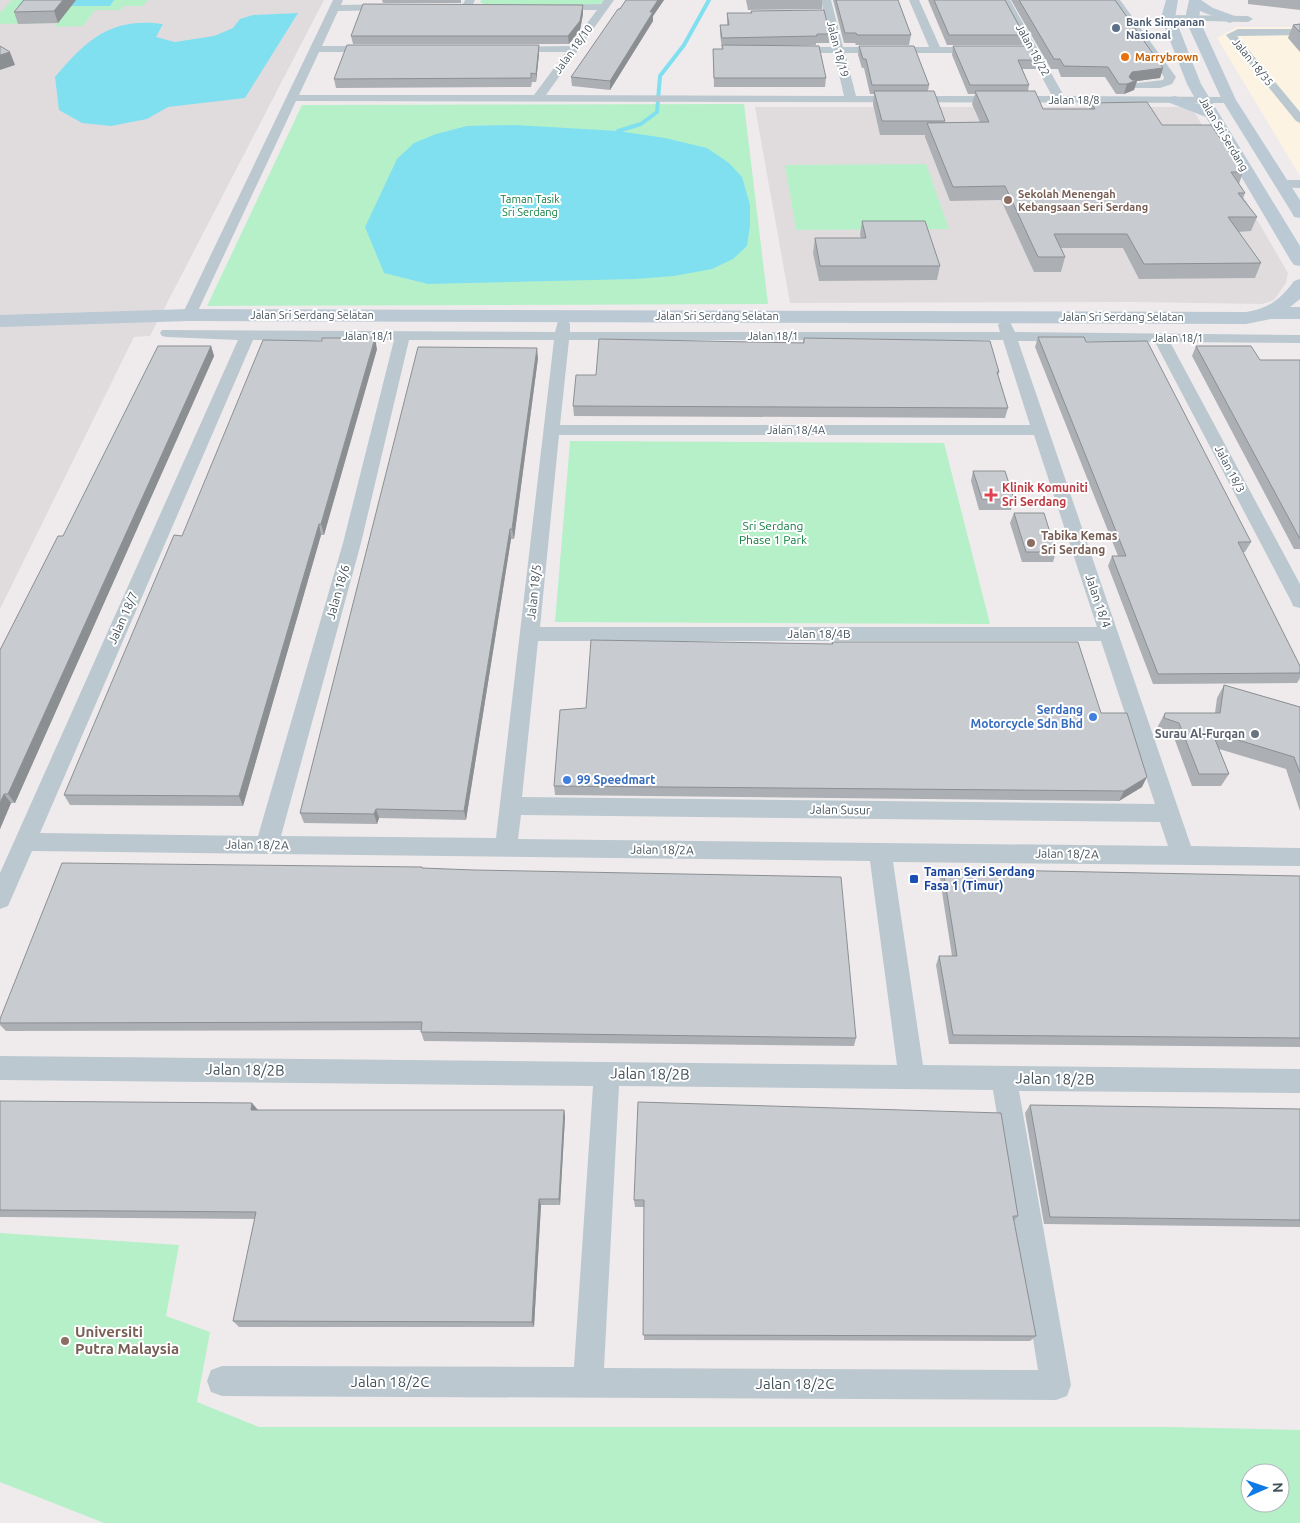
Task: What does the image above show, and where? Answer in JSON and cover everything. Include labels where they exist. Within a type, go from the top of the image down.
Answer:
[{"type":"street","name":"Jalan 18/19","points":[[826,0],[824,14],[839,50],[851,99]]},
{"type":"street","points":[[914,0],[936,50]]},
{"type":"street","name":"Jalan 18/22","points":[[1005,0],[1033,50],[1057,86],[1060,100]]},
{"type":"street","points":[[1115,0],[1170,77],[1168,82],[1160,86],[1123,86]]},
{"type":"street","points":[[1172,0],[1168,18],[1194,26],[1206,27],[1223,14]]},
{"type":"street","points":[[1194,26],[1195,1],[1223,14],[1258,19]]},
{"type":"street","points":[[545,7],[606,3]]},
{"type":"street","name":"Jalan 18/10","points":[[537,99],[606,3]]},
{"type":"street","points":[[189,315],[336,4],[399,7]]},
{"type":"street","name":"Jalan Sri Serdang","points":[[1168,18],[1194,84],[1300,261]]},
{"type":"street","name":"Jalan Sri Serdang","points":[[1194,26],[1229,100],[1300,212]]},
{"type":"street","name":"Jalan 18/35","points":[[1300,32],[1238,32],[1231,35],[1300,119]]},
{"type":"street","points":[[314,49],[382,49]]},
{"type":"street","points":[[496,49],[572,50]]},
{"type":"street","points":[[781,50],[1033,50]]},
{"type":"street","points":[[1176,100],[1194,84]]},
{"type":"street","name":"Jalan 18/8","points":[[292,98],[1176,100]]},
{"type":"street","points":[[1176,100],[1207,107],[1229,100]]},
{"type":"street","points":[[1282,184],[1300,184]]},
{"type":"street","points":[[1271,313],[1292,297],[1300,285]]},
{"type":"street","name":"Jalan Sri Serdang Selatan","points":[[0,321],[189,315],[1246,318],[1271,313],[1300,313]]},
{"type":"street","name":"Jalan 18/5","points":[[506,848],[564,316]]},
{"type":"street","name":"Jalan 18/4","points":[[1003,317],[1183,856]]},
{"type":"street","name":"Jalan Sri Serdang Selatan","points":[[1246,318],[1279,326],[1300,326]]},
{"type":"street","name":"Jalan 18/1","points":[[167,333],[247,336],[1009,336],[1300,339]]},
{"type":"street","name":"Jalan 18/7","points":[[0,899],[247,336]]},
{"type":"street","name":"Jalan 18/6","points":[[267,846],[352,543],[403,336]]},
{"type":"street","name":"Jalan 18/3","points":[[1160,338],[1300,601]]},
{"type":"street","name":"Jalan 18/4A","points":[[551,430],[1040,430]]},
{"type":"street","name":"Jalan 18/4B","points":[[529,634],[1109,634]]},
{"type":"street","name":"Jalan Susur","points":[[510,806],[1169,813]]},
{"type":"street","name":"Jalan 18/2A","points":[[25,842],[1300,857]]},
{"type":"street","points":[[880,852],[912,1077]]},
{"type":"street","name":"Jalan 18/2B","points":[[0,1068],[1300,1081]]},
{"type":"street","points":[[588,1383],[607,1074]]},
{"type":"street","name":"Jalan 18/2C","points":[[222,1381],[1056,1385],[1004,1078]]},
{"type":"shaded area","points":[[0,0],[324,0],[150,336],[134,337],[0,609]]},
{"type":"shaded area","points":[[1237,27],[1300,27],[1300,176],[1217,38]]},
{"type":"shaded area","name":"Sekolah Menengah Kebangsaan Seri Serdang","points":[[755,107],[1180,107],[1188,109],[1195,113],[1288,273],[1286,283],[1274,300],[1262,304],[1133,302],[790,303]]},
{"type":"green space","points":[[12,0],[148,0],[143,6],[123,6],[121,10],[95,10],[83,26],[55,27],[57,23],[0,24],[0,13]]},
{"type":"green space","points":[[481,0],[604,0],[602,3],[594,5],[486,5],[480,2]]},
{"type":"green space","name":"Taman Tasik Sri Serdang","points":[[744,104],[768,304],[207,306],[302,105]]},
{"type":"green space","points":[[926,164],[949,229],[796,230],[785,165]]},
{"type":"green space","name":"Sri Serdang Phase 1 Park","points":[[570,441],[944,443],[990,624],[555,622]]},
{"type":"green space","name":"Universiti Putra Malaysia","points":[[0,1233],[179,1245],[166,1316],[210,1332],[197,1402],[259,1427],[1168,1427],[1300,1430],[1300,1523],[104,1523],[0,1482]]},
{"type":"water","points":[[23,0],[114,0],[110,6],[18,6]]},
{"type":"water","points":[[298,13],[245,98],[168,107],[147,119],[111,126],[82,123],[59,110],[55,77],[90,42],[114,28],[129,24],[163,24],[156,37],[175,42],[214,36],[233,28],[240,19],[253,15]]},
{"type":"water","points":[[515,125],[618,131],[665,138],[707,148],[729,163],[742,177],[750,205],[750,226],[747,246],[733,259],[712,269],[674,276],[636,279],[428,284],[384,273],[365,227],[397,159],[414,143],[436,134],[467,126]]},
{"type":"building","points":[[24,0],[63,0],[54,11],[14,12]]},
{"type":"building","points":[[626,0],[658,0],[650,12],[653,12],[610,81],[571,77],[618,9]]},
{"type":"building","points":[[836,0],[898,0],[911,35],[857,35],[856,33],[845,33]]},
{"type":"building","points":[[934,0],[1005,0],[1024,35],[949,35]]},
{"type":"building","points":[[1019,0],[1115,0],[1163,68],[1132,72],[1129,77],[1132,80],[1137,80],[1127,84],[1119,84],[1108,67],[1064,66],[1060,59],[1054,59]]},
{"type":"building","points":[[363,4],[583,5],[580,21],[568,36],[351,36]]},
{"type":"building","points":[[824,10],[830,34],[817,34],[817,36],[722,38],[720,25],[729,25],[727,13]]},
{"type":"building","points":[[1300,24],[1300,32],[1293,25]]},
{"type":"building","points":[[347,45],[539,45],[536,74],[531,73],[531,78],[334,79]]},
{"type":"building","points":[[722,45],[819,46],[826,78],[714,78],[713,49],[723,49]]},
{"type":"building","points":[[0,46],[10,52],[0,55]]},
{"type":"building","points":[[859,46],[914,46],[929,85],[872,85],[866,59],[863,59]]},
{"type":"building","points":[[953,46],[1030,46],[1038,60],[1018,60],[1029,85],[970,85]]},
{"type":"building","points":[[874,91],[934,91],[945,121],[882,121]]},
{"type":"building","points":[[975,91],[1035,91],[1043,109],[1095,109],[1091,103],[1147,102],[1162,125],[1211,125],[1243,172],[1231,172],[1245,193],[1238,193],[1257,217],[1228,217],[1261,263],[1144,264],[1127,234],[1054,234],[1065,257],[1038,257],[1005,186],[953,187],[927,123],[989,122]]},
{"type":"building","points":[[862,221],[925,221],[940,266],[820,266],[815,238],[866,238]]},
{"type":"building","points":[[1038,337],[1084,337],[1086,342],[1147,341],[1251,542],[1238,542],[1300,666],[1300,673],[1158,674],[1112,556],[1126,556]]},
{"type":"building","points":[[322,338],[375,338],[239,796],[64,795],[174,535],[182,536],[263,340],[322,341]]},
{"type":"building","points":[[804,338],[990,341],[1008,408],[573,406],[576,375],[596,375],[599,339],[804,343]]},
{"type":"building","points":[[158,346],[211,346],[8,794],[4,794],[0,803],[0,650],[58,536],[63,536]]},
{"type":"building","points":[[1196,346],[1251,346],[1260,360],[1300,360],[1300,539]]},
{"type":"building","points":[[418,347],[537,348],[512,529],[510,529],[464,811],[376,809],[374,814],[300,813]]},
{"type":"building","points":[[973,471],[1005,471],[1014,499],[982,499]]},
{"type":"building","points":[[1014,513],[1044,513],[1056,552],[1026,552]]},
{"type":"building","points":[[591,640],[833,644],[832,642],[1078,642],[1101,713],[1127,713],[1147,777],[1124,791],[554,786],[560,710],[586,708]]},
{"type":"building","points":[[1224,685],[1300,707],[1300,773],[1294,757],[1212,732],[1229,774],[1199,774],[1179,723],[1164,718],[1165,713],[1220,713]]},
{"type":"building","points":[[62,863],[422,867],[474,870],[841,877],[856,1038],[421,1032],[422,1022],[0,1023]]},
{"type":"building","points":[[943,869],[1300,876],[1300,1038],[953,1035],[939,956],[957,956]]},
{"type":"building","points":[[0,1101],[252,1103],[251,1110],[564,1110],[559,1199],[539,1199],[532,1322],[233,1321],[256,1212],[0,1210]]},
{"type":"building","points":[[638,1102],[1001,1113],[1018,1216],[1013,1216],[1036,1336],[643,1335],[644,1200],[634,1200]]},
{"type":"building","points":[[1030,1105],[1300,1109],[1300,1220],[1050,1217]]},
{"type":"waterway","points":[[618,131],[641,124],[657,112],[660,76],[684,45],[709,0]]},
{"type":"place","name":"Bank Simpanan Nasional","points":[[1116,28]]},
{"type":"place","name":"Marrybrown","points":[[1125,57]]},
{"type":"place","name":"Sekolah Menengah Kebangsaan Seri Serdang","points":[[1008,200]]},
{"type":"place","name":"Klinik Komuniti Sri Serdang","points":[[991,495]]},
{"type":"place","name":"Tabika Kemas Sri Serdang","points":[[1031,543]]},
{"type":"place","name":"Serdang Motorcycle Sdn Bhd","points":[[1093,717]]},
{"type":"place","name":"Surau Al-Furqan","points":[[1255,734]]},
{"type":"place","name":"99 Speedmart","points":[[567,780]]},
{"type":"place","name":"Taman Seri Serdang Fasa 1 (Timur)","points":[[914,879]]},
{"type":"place","name":"Universiti Putra Malaysia","points":[[65,1341]]}]
